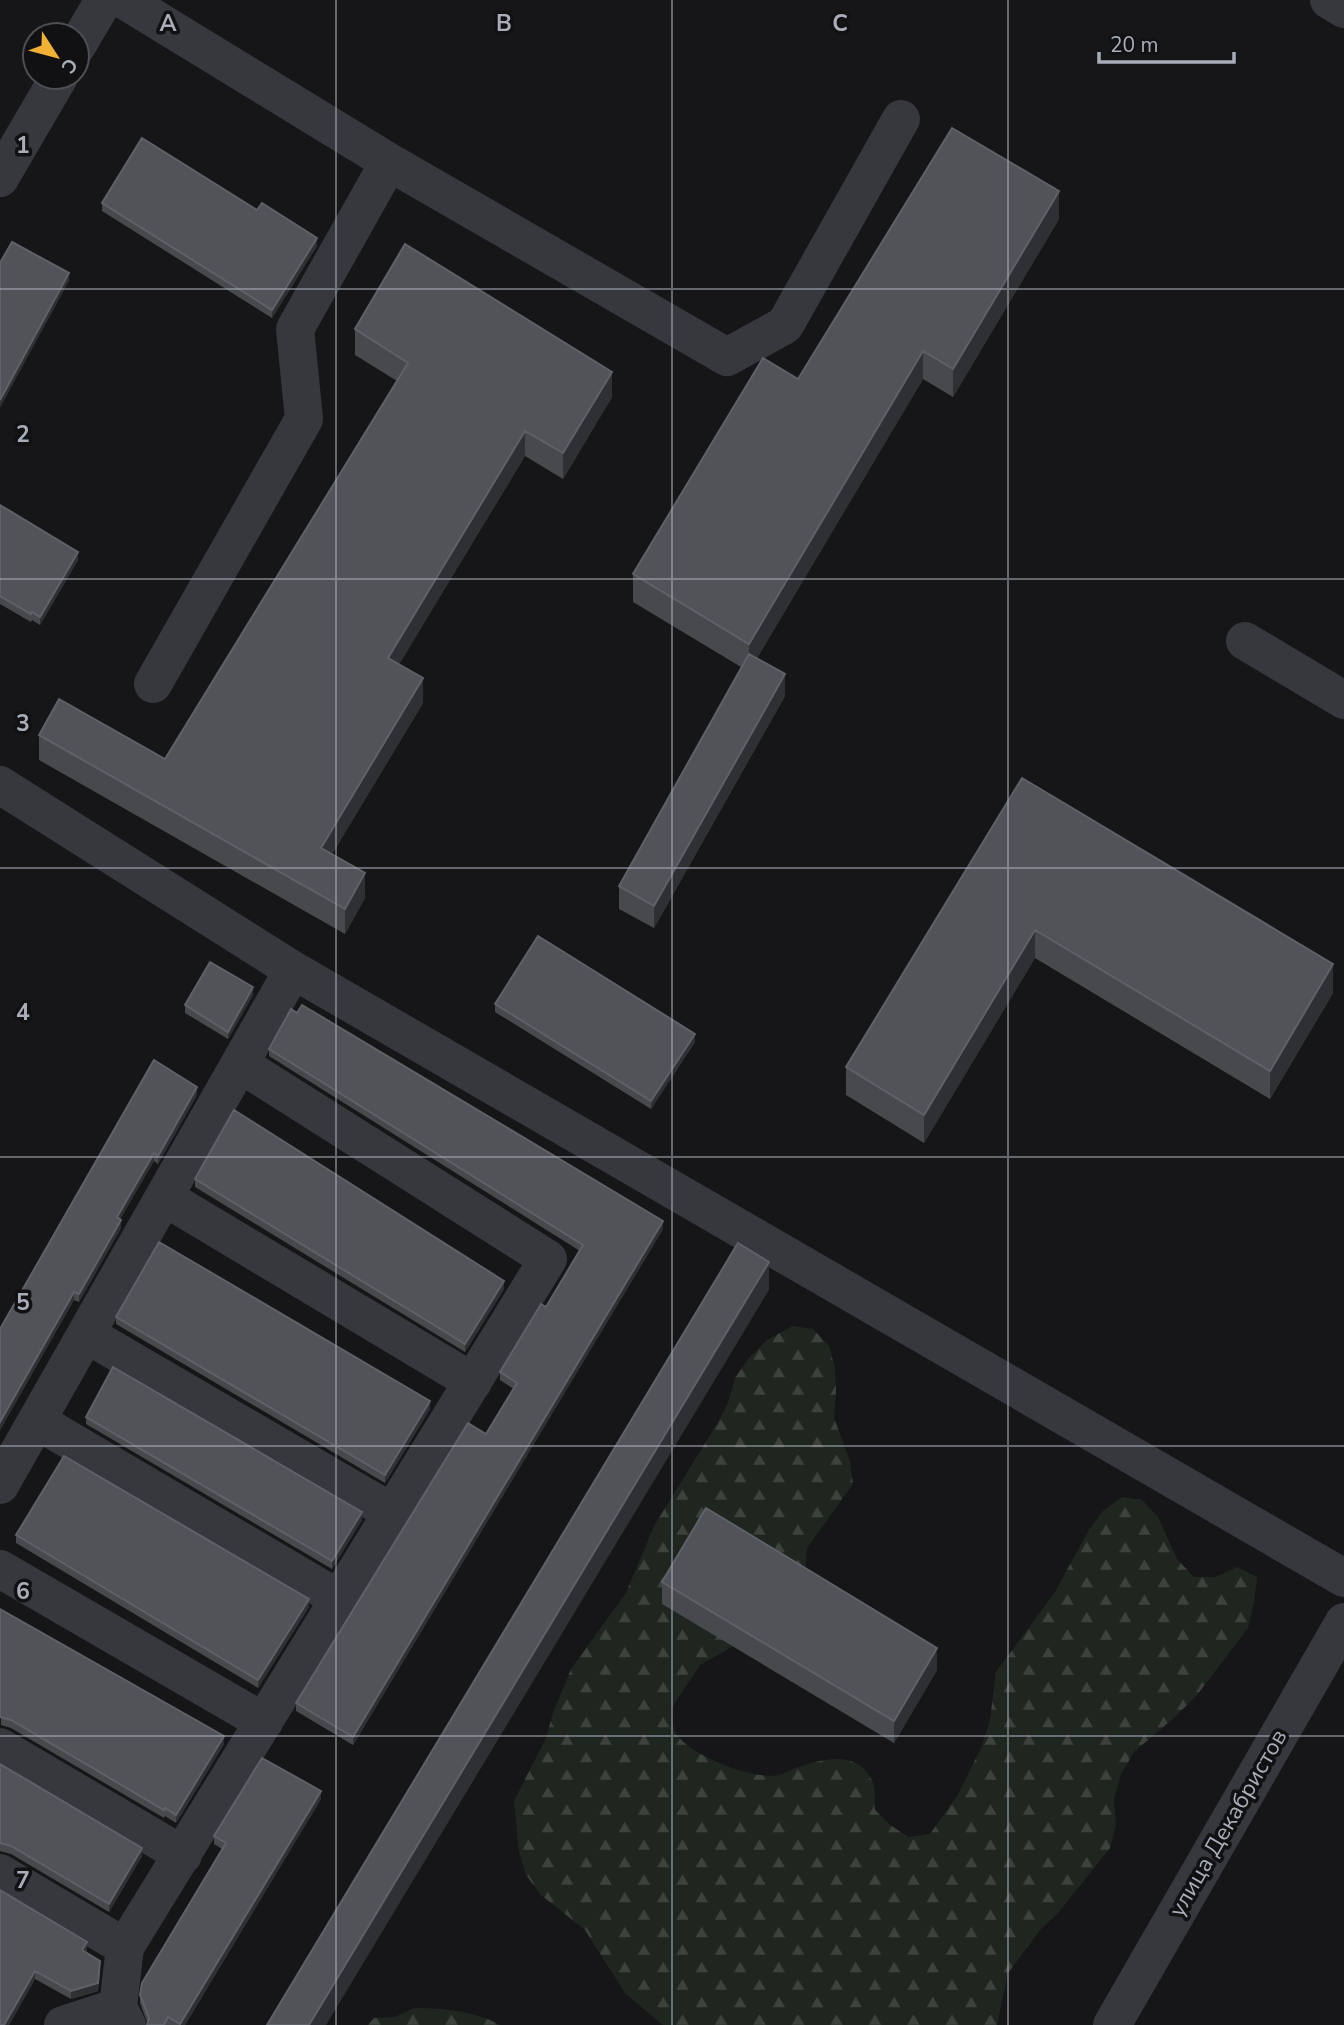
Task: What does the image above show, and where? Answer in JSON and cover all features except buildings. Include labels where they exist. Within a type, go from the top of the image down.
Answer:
[{"type":"street","points":[[91,22],[104,0]]},
{"type":"street","points":[[124,0],[389,162],[727,357],[785,325],[901,119]]},
{"type":"street","points":[[1329,0],[1344,9]]},
{"type":"street","points":[[0,178],[51,91]]},
{"type":"street","points":[[153,684],[304,419],[295,329],[389,162]]},
{"type":"street","points":[[1245,641],[1344,699]]},
{"type":"street","points":[[0,785],[293,970],[1344,1578]]},
{"type":"street","points":[[0,1485],[293,970]]},
{"type":"street","points":[[63,2025],[123,2016],[125,1947],[548,1259],[240,1064]]},
{"type":"street","points":[[164,1197],[473,1382]]},
{"type":"street","points":[[86,1334],[393,1513]]},
{"type":"street","points":[[37,1421],[339,1599]]},
{"type":"street","points":[[0,1569],[264,1722]]},
{"type":"street","name":"улица Декабристов","points":[[1112,2025],[1344,1622]]},
{"type":"street","points":[[0,1747],[183,1854]]},
{"type":"street","points":[[0,1873],[125,1947]]},
{"type":"green space","points":[[793,1326],[813,1329],[829,1346],[835,1368],[834,1418],[850,1461],[853,1484],[807,1548],[805,1572],[756,1637],[700,1665],[671,1709],[674,1729],[681,1740],[706,1757],[738,1770],[768,1776],[831,1759],[851,1761],[867,1772],[874,1786],[875,1810],[890,1825],[909,1837],[930,1834],[957,1796],[981,1748],[990,1720],[996,1672],[1055,1592],[1090,1528],[1103,1511],[1122,1497],[1142,1500],[1158,1517],[1177,1559],[1194,1577],[1216,1577],[1237,1567],[1257,1577],[1248,1628],[1197,1695],[1134,1752],[1121,1774],[1114,1799],[1116,1825],[1110,1848],[1059,1912],[1040,1930],[1008,1973],[997,2025],[663,2025],[625,1993],[585,1930],[541,1895],[526,1875],[519,1852],[514,1801],[546,1738],[571,1669],[626,1593],[654,1526],[717,1424],[728,1403],[735,1378],[749,1358],[767,1340]]},
{"type":"green space","points":[[414,2008],[458,2011],[480,2016],[500,2025],[368,2025],[374,2018],[395,2017]]}]
